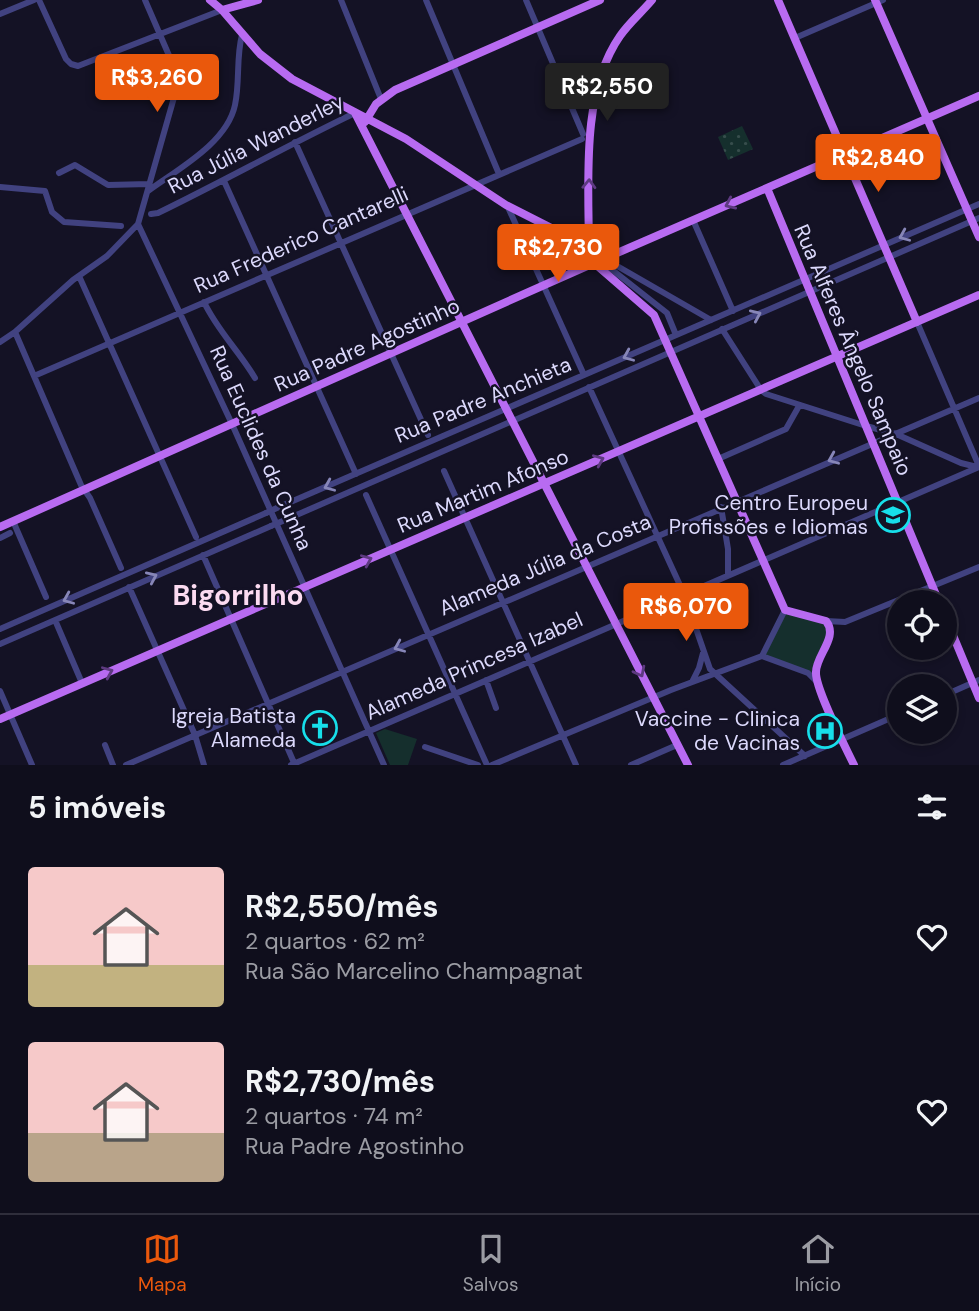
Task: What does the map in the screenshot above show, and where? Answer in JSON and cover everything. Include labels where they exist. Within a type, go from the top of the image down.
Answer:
[{"type":"main road","points":[[210,0],[260,54],[282,72],[406,139],[506,205],[570,237],[600,261],[652,313],[785,610],[826,621],[831,631],[817,662],[816,681],[853,765]]},
{"type":"main road","points":[[222,10],[258,0]]},
{"type":"main road","name":"Rua Júlia Wanderley","points":[[355,113],[403,86],[600,0]]},
{"type":"main road","points":[[589,253],[586,137],[597,86],[606,61],[620,36],[653,0]]},
{"type":"main road","points":[[778,0],[917,322]]},
{"type":"main road","points":[[878,1],[967,209],[975,219],[979,237]]},
{"type":"main road","name":"Rua Padre Agostinho","points":[[2,526],[979,96]]},
{"type":"main road","name":"Rua Júlia Wanderley","points":[[363,132],[367,119],[379,101]]},
{"type":"main road","points":[[355,113],[688,765]]},
{"type":"main road","name":"Rua Alferes Ângelo Sampaio","points":[[767,188],[934,590]]},
{"type":"main road","name":"Rua Martim Afonso","points":[[0,719],[979,295]]},
{"type":"main road","points":[[957,641],[976,681],[979,698]]},
{"type":"street","points":[[0,14],[37,0],[66,59],[74,66],[222,10]]},
{"type":"street","points":[[0,342],[107,256],[138,224],[177,87],[174,67],[145,0]]},
{"type":"street","points":[[341,0],[379,101]]},
{"type":"street","points":[[426,0],[499,174]]},
{"type":"street","points":[[526,0],[586,137]]},
{"type":"street","points":[[795,38],[878,1]]},
{"type":"street","points":[[147,192],[210,145],[226,126],[235,105],[242,35]]},
{"type":"street","name":"Rua Júlia Wanderley","points":[[151,214],[224,181],[355,113]]},
{"type":"street","name":"Rua Frederico Cantarelli","points":[[34,376],[586,137]]},
{"type":"street","points":[[295,142],[428,435]]},
{"type":"street","points":[[58,173],[75,165],[108,185],[149,184]]},
{"type":"street","points":[[224,181],[356,474]]},
{"type":"street","points":[[0,187],[45,191],[51,212],[59,220],[121,226]]},
{"type":"street","name":"Rua Padre Anchieta","points":[[0,628],[979,204]]},
{"type":"street","points":[[506,205],[584,375]]},
{"type":"street","name":"Rua Padre Anchieta","points":[[0,643],[975,219]]},
{"type":"street","points":[[693,220],[733,311]]},
{"type":"street","name":"Rua Euclides da Cunha","points":[[138,224],[232,424],[384,765]]},
{"type":"street","points":[[600,261],[711,320]]},
{"type":"street","points":[[600,261],[667,313],[676,335]]},
{"type":"street","points":[[79,276],[195,537]]},
{"type":"street","points":[[204,302],[214,323],[232,342],[255,378]]},
{"type":"street","points":[[917,322],[979,467]]},
{"type":"street","points":[[722,330],[761,390],[772,397],[896,433],[961,463],[979,467]]},
{"type":"street","points":[[15,332],[121,568]]},
{"type":"street","points":[[589,387],[684,594],[710,669],[805,756]]},
{"type":"street","name":"Alameda Júlia da Costa","points":[[126,765],[979,398]]},
{"type":"street","points":[[718,459],[786,429],[799,406]]},
{"type":"street","points":[[961,463],[964,474]]},
{"type":"street","name":"Alameda Princesa Izabel","points":[[294,764],[979,467]]},
{"type":"street","points":[[444,471],[576,765]]},
{"type":"street","points":[[366,495],[489,765],[653,697],[762,656],[785,610]]},
{"type":"street","points":[[297,500],[303,512]]},
{"type":"street","points":[[721,508],[728,549],[728,574]]},
{"type":"street","points":[[13,521],[46,597]]},
{"type":"street","points":[[2,526],[1,537],[10,533]]},
{"type":"street","points":[[203,555],[294,764]]},
{"type":"street","points":[[826,621],[845,622],[979,567]]},
{"type":"street","points":[[129,587],[195,735],[204,765]]},
{"type":"street","points":[[55,620],[82,683]]},
{"type":"street","points":[[692,682],[704,651]]},
{"type":"street","points":[[762,656],[808,673],[816,681]]},
{"type":"street","points":[[486,680],[496,708]]},
{"type":"street","points":[[957,690],[976,681]]},
{"type":"street","points":[[0,691],[32,765]]},
{"type":"street","points":[[783,765],[887,720]]},
{"type":"street","points":[[105,745],[113,765]]},
{"type":"street","points":[[631,765],[677,745]]},
{"type":"street","points":[[425,747],[476,765]]},
{"type":"green space","points":[[742,126],[753,149],[728,160],[718,137]]},
{"type":"green space","points":[[785,610],[826,621],[831,631],[811,676],[762,656]]},
{"type":"green space","points":[[385,729],[417,739],[408,765],[390,765],[376,733]]},
{"type":"place","name":"Centro Europeu Profissões e Idiomas","points":[[893,515]]},
{"type":"place","name":"Igreja Batista Alameda","points":[[320,728]]},
{"type":"place","name":"Vaccine - Clinica de Vacinas","points":[[825,731]]},
{"type":"district","name":"Bigorrilho","points":[[238,595]]}]
